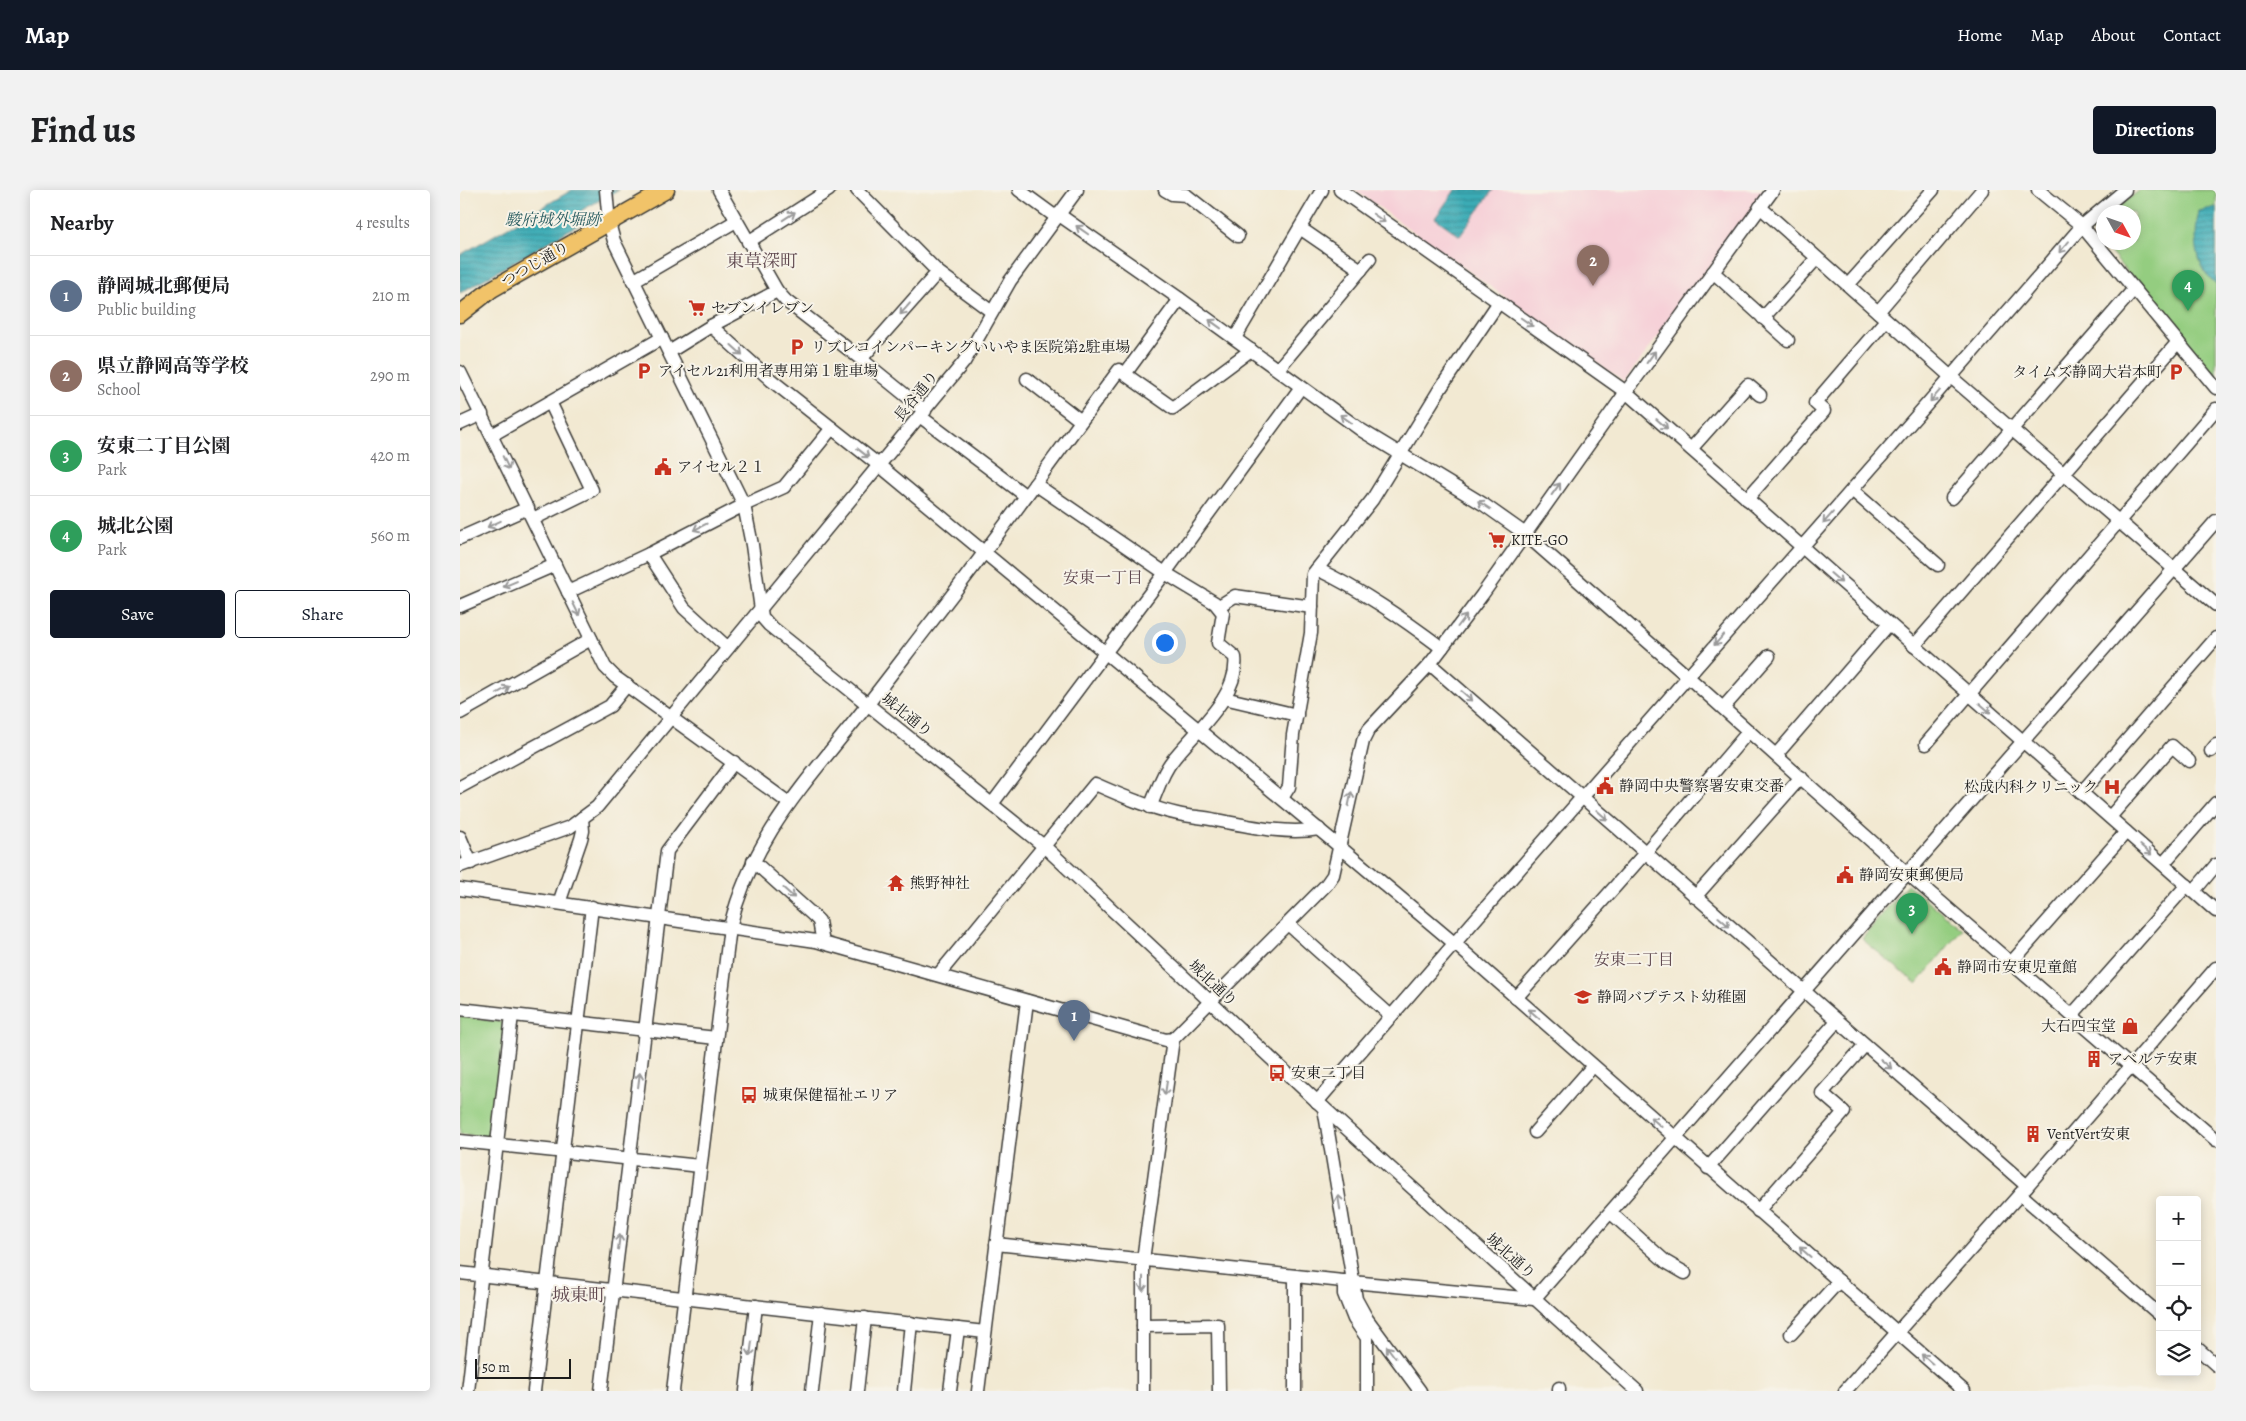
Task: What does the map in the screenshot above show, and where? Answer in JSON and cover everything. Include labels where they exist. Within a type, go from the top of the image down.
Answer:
[{"type":"main road","name":"つつじ通り","points":[[460,314],[492,289],[608,217],[666,190]]},
{"type":"street","points":[[606,190],[608,217],[614,241],[744,505],[752,545],[760,608]]},
{"type":"street","points":[[719,190],[777,291],[786,301],[861,359],[923,414],[1026,496]]},
{"type":"street","points":[[748,242],[829,190]]},
{"type":"street","points":[[857,190],[938,272],[992,312]]},
{"type":"street","points":[[1019,190],[1180,299],[1399,455],[1483,504],[1524,533],[1907,873],[2216,1140]]},
{"type":"street","name":"長谷通り","points":[[465,864],[570,827],[596,807],[880,466],[964,362],[1010,281],[1077,190]]},
{"type":"street","points":[[1165,190],[1172,194],[1186,195],[1238,236]]},
{"type":"street","points":[[1235,338],[1322,190]]},
{"type":"street","points":[[1340,190],[1626,392],[2216,910]]},
{"type":"street","points":[[460,889],[657,916],[823,942],[1166,1040],[1173,1039],[1330,880],[1340,847],[1363,740],[1369,729],[1430,664],[1482,595],[1524,533],[1773,190]]},
{"type":"street","points":[[1848,286],[1934,190]]},
{"type":"street","points":[[1747,499],[1824,411],[1815,403],[1982,190]]},
{"type":"street","points":[[2038,190],[2082,226],[2216,388]]},
{"type":"street","points":[[1420,1391],[1366,1319],[1348,1282],[1321,1105],[1391,1016],[1687,676],[1952,377],[2082,226],[2125,190]]},
{"type":"street","points":[[1760,207],[1882,316],[2216,606]]},
{"type":"street","points":[[633,281],[736,220]]},
{"type":"street","points":[[1300,228],[1360,270]]},
{"type":"street","points":[[1763,318],[1817,258]]},
{"type":"street","points":[[1278,369],[1370,259]]},
{"type":"street","points":[[861,359],[938,272]]},
{"type":"street","points":[[1713,272],[1788,340]]},
{"type":"street","points":[[1952,498],[2134,289]]},
{"type":"street","points":[[669,352],[711,326],[777,291]]},
{"type":"street","points":[[1125,374],[1180,299]]},
{"type":"street","points":[[1282,798],[1288,787],[1297,715],[1311,633],[1313,574],[1372,500],[1440,389],[1499,302]]},
{"type":"street","points":[[711,326],[771,380],[880,466],[1319,829],[1516,998],[1839,1281],[1959,1389]]},
{"type":"street","points":[[492,435],[662,338]]},
{"type":"street","points":[[1914,646],[2178,342]]},
{"type":"street","points":[[673,1391],[730,927],[735,906],[752,861],[790,803],[986,553],[1119,370],[1173,408],[1251,350]]},
{"type":"street","points":[[460,372],[605,667],[790,803]]},
{"type":"street","points":[[1027,379],[1081,421]]},
{"type":"street","points":[[1691,449],[1748,385],[1760,395]]},
{"type":"street","points":[[992,804],[1301,387]]},
{"type":"street","points":[[460,538],[592,490],[550,402]]},
{"type":"street","points":[[1926,744],[2216,409]]},
{"type":"street","points":[[460,424],[482,414]]},
{"type":"street","points":[[568,592],[649,554],[744,505],[784,488],[832,428]]},
{"type":"street","points":[[1035,484],[1165,573],[1219,606],[1223,613],[1218,643],[1235,657],[1236,670],[1224,698],[1170,762],[1150,806]]},
{"type":"street","points":[[1852,490],[1938,564]]},
{"type":"street","points":[[996,1244],[1348,1282],[1534,1299],[2216,520]]},
{"type":"street","points":[[649,554],[684,608],[728,648]]},
{"type":"street","points":[[460,606],[555,565]]},
{"type":"street","points":[[1318,569],[1351,585],[1379,602],[1442,648]]},
{"type":"street","points":[[1219,606],[1235,596],[1312,607]]},
{"type":"street","name":"城北通り","points":[[760,608],[762,617],[769,625],[1044,847],[1321,1105],[1637,1391]]},
{"type":"street","points":[[1776,755],[1890,624]]},
{"type":"street","points":[[2081,793],[2216,638]]},
{"type":"street","points":[[460,713],[591,639]]},
{"type":"street","points":[[1723,708],[1770,656]]},
{"type":"street","points":[[1430,664],[1865,1045],[2156,1311]]},
{"type":"street","points":[[460,786],[610,706],[627,685]]},
{"type":"street","points":[[1224,698],[1297,715]]},
{"type":"street","points":[[1516,998],[1645,853],[1749,731]]},
{"type":"street","points":[[2110,817],[2172,746],[2189,761]]},
{"type":"street","points":[[601,1391],[666,851],[734,762]]},
{"type":"street","points":[[1695,897],[1800,777]]},
{"type":"street","points":[[939,974],[1096,784],[1150,806],[1180,815],[1206,817],[1252,827],[1305,832],[1319,829]]},
{"type":"street","points":[[2163,864],[2216,803]]},
{"type":"street","points":[[559,903],[581,839],[583,831],[582,818]]},
{"type":"street","points":[[2011,962],[2126,832]]},
{"type":"street","points":[[460,837],[465,864]]},
{"type":"street","points":[[752,861],[819,921],[823,942]]},
{"type":"street","points":[[2072,1015],[2190,888],[2216,865]]},
{"type":"street","points":[[534,1391],[592,908]]},
{"type":"street","points":[[1288,924],[1391,1016]]},
{"type":"street","points":[[1845,1391],[2132,1067],[2216,968]]},
{"type":"street","points":[[978,1391],[1027,1001]]},
{"type":"street","points":[[460,1009],[716,1038]]},
{"type":"street","points":[[468,1391],[480,1275],[512,1015]]},
{"type":"street","points":[[1708,1168],[1837,1021]]},
{"type":"street","points":[[1143,1391],[1143,1260],[1173,1039]]},
{"type":"street","points":[[1758,1211],[1844,1112],[1822,1093],[1865,1045]]},
{"type":"street","points":[[1535,1132],[1593,1066]]},
{"type":"street","points":[[460,1141],[700,1166]]},
{"type":"street","points":[[1611,1213],[1666,1262],[1685,1273]]},
{"type":"street","points":[[460,1273],[985,1332]]},
{"type":"street","points":[[1295,1276],[1295,1391]]},
{"type":"street","points":[[1791,1334],[1839,1281]]},
{"type":"street","points":[[1348,1282],[1344,1294],[1354,1319],[1367,1338],[1367,1391]]},
{"type":"street","points":[[746,1391],[756,1306]]},
{"type":"street","points":[[812,1391],[821,1313]]},
{"type":"street","points":[[857,1391],[865,1318]]},
{"type":"street","points":[[904,1391],[911,1323]]},
{"type":"street","points":[[1143,1326],[1218,1326],[1218,1391]]},
{"type":"street","points":[[950,1391],[958,1328]]},
{"type":"street","points":[[2201,1352],[2216,1365]]},
{"type":"shaded area","points":[[1355,190],[1767,190],[1624,382]]},
{"type":"green space","points":[[2140,190],[2216,190],[2216,380],[2108,250],[2141,250],[2141,205],[2121,205]]},
{"type":"green space","points":[[2096,225],[2096,235],[2091,229]]},
{"type":"green space","points":[[1907,884],[1962,929],[1917,984],[1862,939]]},
{"type":"green space","points":[[460,1016],[501,1022],[505,1027],[491,1134],[487,1137],[460,1134]]},
{"type":"water","name":"駿府城外堀跡","points":[[572,190],[619,190],[582,210],[578,225],[460,293],[460,255]]},
{"type":"water","points":[[1455,190],[1493,190],[1460,236],[1435,218]]},
{"type":"water","points":[[2216,207],[2216,285],[2209,278],[2200,261],[2197,251],[2196,231],[2199,211]]},
{"type":"place","name":"県立静岡高等学校","points":[[1593,286]]},
{"type":"place","name":"セブンイレブン","points":[[697,308]]},
{"type":"place","name":"城北公園","points":[[2188,311]]},
{"type":"place","name":"リブレコインパーキングいいやま医院第2駐車場","points":[[797,347]]},
{"type":"place","name":"アイセル21利用者専用第１駐車場","points":[[644,371]]},
{"type":"place","name":"タイムズ静岡大岩本町","points":[[2176,372]]},
{"type":"place","name":"アイセル２１","points":[[663,467]]},
{"type":"place","name":"KITE-GO","points":[[1497,540]]},
{"type":"place","name":"静岡中央警察署安東交番","points":[[1605,786]]},
{"type":"place","name":"松成内科クリニック","points":[[2112,787]]},
{"type":"place","name":"静岡安東郵便局","points":[[1845,875]]},
{"type":"place","name":"熊野神社","points":[[896,883]]},
{"type":"place","name":"安東二丁目公園","points":[[1912,934]]},
{"type":"place","name":"静岡市安東児童館","points":[[1943,967]]},
{"type":"place","name":"静岡バプテスト幼稚園","points":[[1583,997]]},
{"type":"place","name":"大石四宝堂","points":[[2130,1026]]},
{"type":"place","name":"静岡城北郵便局","points":[[1074,1041]]},
{"type":"place","name":"アベルテ安東","points":[[2094,1059]]},
{"type":"place","name":"安東二丁目","points":[[1277,1073]]},
{"type":"place","name":"城東保健福祉エリア","points":[[749,1095]]},
{"type":"place","name":"VentVert安東","points":[[2033,1134]]},
{"type":"district","name":"東草深町","points":[[762,261]]},
{"type":"district","name":"安東一丁目","points":[[1103,578]]},
{"type":"district","name":"安東二丁目","points":[[1634,960]]},
{"type":"district","name":"城東町","points":[[579,1295]]}]
